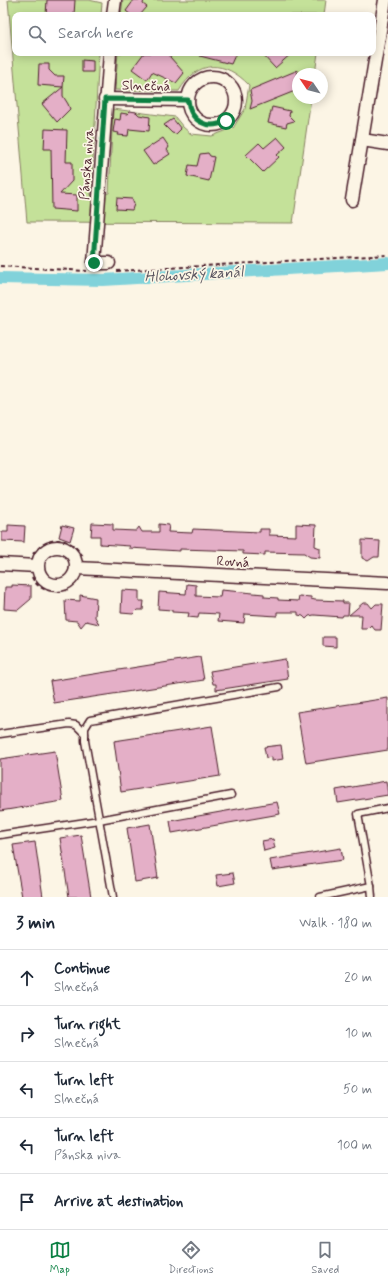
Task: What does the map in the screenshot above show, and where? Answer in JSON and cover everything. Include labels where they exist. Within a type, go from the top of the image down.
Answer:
[{"type":"street","points":[[113,12],[115,0]]},
{"type":"street","points":[[352,200],[384,27],[385,0]]},
{"type":"street","name":"Pánska niva","points":[[110,56],[105,99],[94,263],[111,267]]},
{"type":"street","name":"Slnečná","points":[[208,77],[224,80],[231,85],[235,92],[236,100],[232,115],[219,124],[212,126],[197,120],[188,108],[188,100],[189,92],[193,85],[208,77]]},
{"type":"street","name":"Slnečná","points":[[105,99],[188,100]]},
{"type":"street","points":[[362,140],[388,144]]},
{"type":"street","points":[[58,546],[64,548],[74,556],[76,568],[71,580],[59,585],[53,585],[42,578],[38,566],[38,560],[46,550],[58,546]]},
{"type":"street","points":[[0,564],[38,566]]},
{"type":"street","name":"Rovná","points":[[76,568],[388,583]]},
{"type":"lane","points":[[113,897],[85,734],[85,728],[90,720],[99,717],[279,687]]},
{"type":"lane","points":[[0,734],[69,724],[76,725],[85,734]]},
{"type":"lane","points":[[0,835],[100,820],[231,795]]},
{"type":"lane","points":[[372,897],[358,814],[388,808]]},
{"type":"lane","points":[[320,897],[371,886]]},
{"type":"path","points":[[111,267],[388,255]]},
{"type":"path","points":[[0,266],[89,271]]},
{"type":"green space","points":[[8,0],[89,0],[102,3],[101,12],[12,12],[12,47]]},
{"type":"green space","points":[[123,0],[326,0],[324,12],[121,12]]},
{"type":"green space","points":[[13,56],[99,56],[91,195],[109,193],[113,109],[175,117],[191,134],[212,136],[233,128],[245,109],[249,85],[231,71],[221,67],[203,68],[186,81],[179,91],[115,90],[118,56],[318,56],[316,68],[292,68],[292,104],[310,104],[293,223],[27,222]]},
{"type":"building","points":[[47,0],[75,0],[74,12],[46,12]]},
{"type":"building","points":[[134,0],[144,0],[143,4],[147,7],[143,12],[126,11]]},
{"type":"building","points":[[142,56],[170,56],[184,73],[176,83],[152,72],[147,80],[132,69]]},
{"type":"building","points":[[200,56],[235,56],[231,64]]},
{"type":"building","points":[[264,56],[289,56],[275,68]]},
{"type":"building","points":[[82,60],[93,61],[93,72],[82,72]]},
{"type":"building","points":[[39,64],[49,64],[49,70],[55,76],[64,76],[63,87],[38,85]]},
{"type":"building","points":[[292,72],[292,92],[250,109],[252,101],[250,90]]},
{"type":"building","points":[[63,87],[63,96],[70,109],[57,122],[42,104]]},
{"type":"building","points":[[272,107],[290,111],[289,116],[294,121],[287,123],[286,127],[268,123]]},
{"type":"building","points":[[130,111],[136,112],[139,115],[150,117],[149,131],[129,129],[128,136],[118,135],[119,133],[113,132],[115,119],[120,120],[121,113],[127,114]]},
{"type":"building","points":[[173,119],[181,129],[176,134],[172,133],[164,125]]},
{"type":"building","points":[[45,129],[67,130],[66,162],[72,162],[72,181],[60,194],[77,195],[77,211],[52,209],[51,149],[44,149]]},
{"type":"building","points":[[277,137],[286,147],[277,155],[279,157],[263,172],[246,155],[259,143],[264,148]]},
{"type":"building","points":[[163,138],[169,147],[167,150],[170,154],[153,165],[143,151]]},
{"type":"building","points":[[208,153],[210,156],[214,157],[209,181],[187,176],[189,165],[197,166],[200,154]]},
{"type":"building","points":[[117,198],[132,199],[134,204],[132,210],[116,209]]},
{"type":"building","points":[[92,523],[113,524],[113,530],[136,531],[139,527],[142,532],[159,532],[159,524],[169,525],[168,532],[192,533],[193,529],[260,532],[260,529],[269,529],[269,535],[296,536],[296,524],[316,525],[315,546],[320,548],[320,558],[310,557],[304,553],[265,552],[265,555],[243,554],[243,551],[180,549],[180,551],[129,548],[130,546],[100,544],[100,536],[91,536]]},
{"type":"building","points":[[8,525],[25,526],[24,542],[2,541],[2,532],[8,532]]},
{"type":"building","points":[[62,525],[74,528],[70,541],[59,537]]},
{"type":"building","points":[[362,540],[380,541],[379,557],[374,557],[368,561],[362,558]]},
{"type":"building","points":[[187,584],[196,585],[196,596],[220,597],[221,590],[264,594],[264,597],[278,598],[278,600],[298,601],[299,596],[311,597],[311,599],[315,600],[343,601],[343,603],[349,603],[348,615],[343,615],[342,617],[314,615],[309,616],[306,619],[303,616],[298,615],[298,612],[277,612],[277,616],[245,614],[244,623],[218,621],[219,614],[199,613],[198,618],[188,617],[189,613],[158,609],[159,592],[186,594]]},
{"type":"building","points":[[12,585],[31,586],[31,599],[18,610],[4,609],[5,587],[12,587]]},
{"type":"building","points":[[122,590],[139,591],[139,601],[144,601],[143,610],[137,610],[133,614],[121,613]]},
{"type":"building","points":[[80,595],[96,598],[95,617],[99,624],[86,621],[81,627],[77,621],[66,620],[65,600],[80,601]]},
{"type":"building","points":[[363,603],[368,603],[372,608],[376,604],[383,604],[381,630],[375,630],[371,625],[367,629],[361,629],[362,615],[349,615]]},
{"type":"building","points":[[323,637],[336,637],[336,647],[323,646]]},
{"type":"building","points":[[200,657],[204,680],[54,703],[50,681]]},
{"type":"building","points":[[285,659],[288,679],[216,690],[216,684],[213,684],[210,671]]},
{"type":"building","points":[[388,698],[388,750],[306,763],[297,712]]},
{"type":"building","points":[[212,726],[220,776],[121,792],[114,741]]},
{"type":"building","points":[[281,745],[283,759],[272,761],[272,757],[266,758],[264,747]]},
{"type":"building","points":[[55,751],[63,801],[0,811],[0,759]]},
{"type":"building","points":[[386,781],[388,795],[338,803],[336,790]]},
{"type":"building","points":[[277,802],[280,814],[172,833],[170,821]]},
{"type":"building","points":[[150,824],[158,878],[135,882],[127,828]]},
{"type":"building","points":[[81,835],[91,897],[69,897],[60,838]]},
{"type":"building","points":[[273,839],[275,848],[264,851],[262,841]]},
{"type":"building","points":[[35,842],[43,897],[22,897],[13,845]]},
{"type":"building","points":[[341,848],[343,860],[272,870],[270,860]]},
{"type":"building","points":[[233,873],[235,883],[218,886],[216,875]]},
{"type":"waterway","name":"Hlohovský kanál","points":[[0,278],[103,280],[388,263]]},
{"type":"route","points":[[94,263],[105,99],[188,100],[188,108],[192,115],[204,124],[212,126],[226,121]]}]
